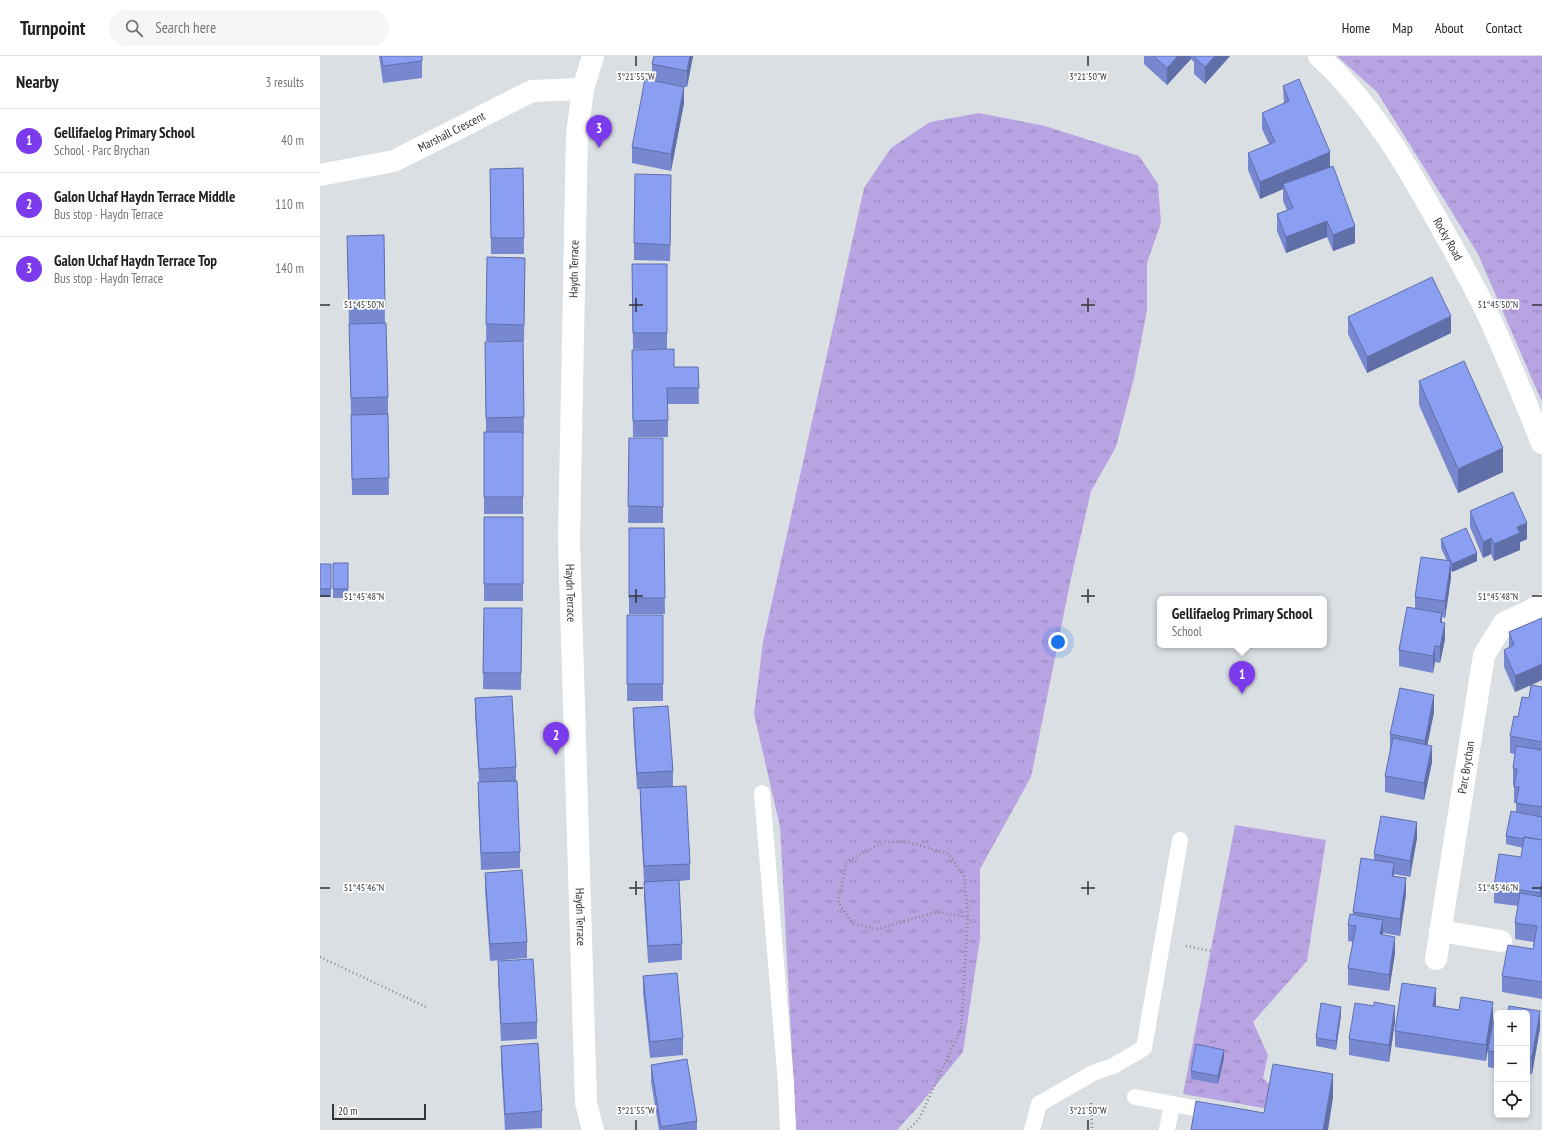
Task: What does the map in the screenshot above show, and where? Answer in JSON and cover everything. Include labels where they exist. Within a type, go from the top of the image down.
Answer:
[{"type":"street","name":"Haydn Terrace","points":[[593,56],[583,89],[577,134],[569,541],[586,1103],[594,1130]]},
{"type":"street","name":"Rocky Road","points":[[1319,56],[1330,66],[1380,125],[1421,190],[1455,250],[1488,316],[1520,388],[1542,443]]},
{"type":"street","name":"Marshall Crescent","points":[[320,175],[394,161],[532,91],[583,89]]},
{"type":"street","name":"Parc Brychan","points":[[1436,959],[1484,655],[1504,623],[1542,605]]},
{"type":"street","points":[[1440,930],[1501,941]]},
{"type":"lane","points":[[762,793],[788,1130]]},
{"type":"lane","points":[[1032,1130],[1039,1104],[1093,1073],[1113,1066],[1144,1048],[1180,840]]},
{"type":"lane","points":[[1135,1097],[1226,1114]]},
{"type":"lane","points":[[1167,1130],[1172,1104]]},
{"type":"path","points":[[908,1130],[919,1119],[961,1029],[968,917],[964,876],[949,854],[908,842],[885,842],[847,861],[838,902],[853,924],[878,929],[936,912],[968,917]]},
{"type":"path","points":[[1185,946],[1211,951]]},
{"type":"path","points":[[320,957],[426,1007]]},
{"type":"path","points":[[1091,1102],[1092,1130]]},
{"type":"green space","points":[[1337,56],[1542,56],[1542,402],[1478,254],[1377,92]]},
{"type":"green space","points":[[979,113],[1045,126],[1139,156],[1158,184],[1161,223],[1147,263],[1147,310],[1134,378],[1116,447],[1091,491],[1070,583],[1031,777],[980,869],[980,938],[963,1052],[897,1130],[796,1130],[780,827],[754,714],[763,642],[864,188],[891,148],[930,122]]},
{"type":"green space","points":[[1235,825],[1326,840],[1307,961],[1253,1022],[1268,1055],[1263,1078],[1273,1088],[1269,1109],[1183,1094]]},
{"type":"building","points":[[381,56],[422,56],[422,61],[383,66]]},
{"type":"building","points":[[654,56],[690,56],[687,71],[652,64]]},
{"type":"building","points":[[1153,56],[1178,56],[1167,68]]},
{"type":"building","points":[[1215,56],[1205,67],[1194,57]]},
{"type":"building","points":[[645,79],[684,87],[671,154],[632,147]]},
{"type":"building","points":[[1299,79],[1330,152],[1260,182],[1248,153],[1275,142],[1262,113],[1289,101],[1283,86]]},
{"type":"building","points":[[1333,166],[1355,226],[1333,235],[1327,221],[1286,237],[1277,214],[1293,208],[1283,184]]},
{"type":"building","points":[[523,168],[524,238],[491,238],[490,169]]},
{"type":"building","points":[[635,174],[671,175],[670,245],[634,243]]},
{"type":"building","points":[[384,235],[385,307],[349,308],[347,236]]},
{"type":"building","points":[[487,257],[525,258],[524,325],[486,324]]},
{"type":"building","points":[[632,264],[667,264],[667,333],[633,333]]},
{"type":"building","points":[[1432,277],[1451,316],[1367,357],[1348,317]]},
{"type":"building","points":[[386,323],[388,397],[351,398],[349,324]]},
{"type":"building","points":[[523,341],[524,417],[486,418],[485,342]]},
{"type":"building","points":[[674,349],[674,367],[698,367],[699,388],[667,388],[668,420],[633,421],[632,350]]},
{"type":"building","points":[[1464,361],[1503,448],[1458,469],[1419,381]]},
{"type":"building","points":[[388,414],[389,478],[352,479],[351,415]]},
{"type":"building","points":[[484,432],[523,432],[523,497],[484,497]]},
{"type":"building","points":[[629,438],[663,438],[663,507],[628,506]]},
{"type":"building","points":[[1513,492],[1527,523],[1517,527],[1520,533],[1494,544],[1491,538],[1483,542],[1470,511]]},
{"type":"building","points":[[484,517],[523,517],[523,584],[484,584]]},
{"type":"building","points":[[629,528],[664,528],[665,598],[629,598]]},
{"type":"building","points":[[1466,528],[1477,553],[1452,564],[1441,539]]},
{"type":"building","points":[[1421,557],[1451,561],[1445,601],[1415,597]]},
{"type":"building","points":[[333,563],[348,563],[348,589],[333,589]]},
{"type":"building","points":[[320,564],[331,564],[331,589],[320,589]]},
{"type":"building","points":[[1407,607],[1442,613],[1440,622],[1445,623],[1440,647],[1435,646],[1433,656],[1399,650]]},
{"type":"building","points":[[484,608],[522,608],[521,673],[483,673]]},
{"type":"building","points":[[627,615],[663,615],[663,684],[627,684]]},
{"type":"building","points":[[1542,618],[1542,664],[1515,676],[1504,650],[1514,645],[1509,632]]},
{"type":"building","points":[[1531,685],[1542,687],[1542,742],[1510,736],[1514,716],[1518,717],[1522,697],[1529,698]]},
{"type":"building","points":[[1400,688],[1434,695],[1425,741],[1390,734]]},
{"type":"building","points":[[512,696],[516,767],[479,769],[475,698]]},
{"type":"building","points":[[668,706],[673,771],[637,773],[633,708]]},
{"type":"building","points":[[1393,738],[1432,746],[1424,783],[1385,776]]},
{"type":"building","points":[[1516,746],[1542,750],[1542,807],[1516,803],[1519,787],[1514,787],[1517,769],[1513,768]]},
{"type":"building","points":[[517,781],[520,852],[481,853],[478,782]]},
{"type":"building","points":[[686,786],[690,864],[644,866],[640,788]]},
{"type":"building","points":[[1511,811],[1542,817],[1542,840],[1506,836]]},
{"type":"building","points":[[1381,816],[1417,822],[1410,861],[1374,854]]},
{"type":"building","points":[[1524,837],[1542,840],[1542,880],[1540,893],[1494,886],[1499,854],[1521,857]]},
{"type":"building","points":[[1361,858],[1394,863],[1392,876],[1406,878],[1400,919],[1353,912]]},
{"type":"building","points":[[522,870],[527,942],[490,944],[485,873]]},
{"type":"building","points":[[679,880],[682,944],[648,946],[644,882]]},
{"type":"building","points":[[1520,893],[1542,897],[1542,982],[1502,976],[1508,945],[1533,949],[1537,926],[1515,923]]},
{"type":"building","points":[[1350,914],[1383,920],[1380,934],[1395,937],[1389,975],[1348,968],[1356,926],[1348,925]]},
{"type":"building","points":[[533,959],[537,1022],[501,1024],[498,961]]},
{"type":"building","points":[[677,973],[683,1038],[650,1042],[643,976]]},
{"type":"building","points":[[1402,983],[1436,988],[1433,1006],[1459,1010],[1461,997],[1493,1002],[1486,1045],[1395,1031]]},
{"type":"building","points":[[1374,1002],[1395,1006],[1389,1045],[1349,1039],[1355,1003],[1374,1006]]},
{"type":"building","points":[[1321,1003],[1341,1007],[1336,1041],[1316,1038]]},
{"type":"building","points":[[1509,1006],[1540,1011],[1532,1058],[1530,1058],[1530,1010],[1508,1010]]},
{"type":"building","points":[[1493,1021],[1494,1021],[1494,1052],[1488,1051]]},
{"type":"building","points":[[538,1043],[542,1111],[505,1114],[501,1046]]},
{"type":"building","points":[[1196,1044],[1224,1050],[1218,1076],[1191,1071]]},
{"type":"building","points":[[687,1059],[697,1121],[661,1127],[651,1065]]},
{"type":"building","points":[[1273,1064],[1333,1074],[1323,1130],[1191,1130],[1196,1101],[1264,1113]]},
{"type":"place","name":"Galon Uchaf Haydn Terrace Top","points":[[599,148]]},
{"type":"place","name":"Gellifaelog Primary School","points":[[1242,694]]},
{"type":"place","name":"Galon Uchaf Haydn Terrace Middle","points":[[556,755]]}]
